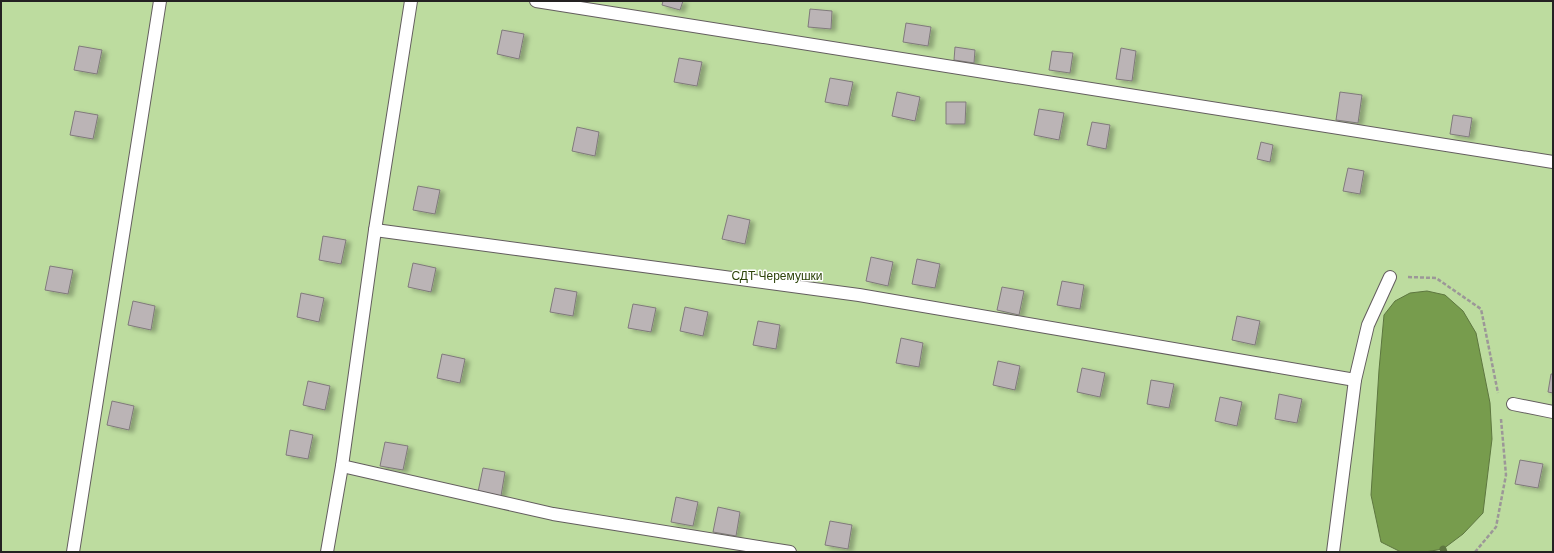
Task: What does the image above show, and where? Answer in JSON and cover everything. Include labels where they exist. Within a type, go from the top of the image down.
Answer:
[{"type":"lane","points":[[73,552],[160,1]]},
{"type":"lane","points":[[327,552],[342,466],[375,230],[411,1]]},
{"type":"lane","points":[[536,1],[1553,162]]},
{"type":"lane","points":[[375,230],[859,295],[1355,380]]},
{"type":"lane","points":[[1333,552],[1355,380],[1368,325],[1390,277]]},
{"type":"lane","points":[[1513,404],[1553,412]]},
{"type":"lane","points":[[342,466],[553,514],[790,552]]},
{"type":"path","points":[[1390,277],[1436,278],[1481,309],[1500,405],[1506,475],[1496,527],[1476,552]]},
{"type":"path","points":[[1500,405],[1513,404]]},
{"type":"green space","name":"СДТ Черемушки","points":[[1,1],[1553,1],[1553,552],[1,552]]},
{"type":"shaded area","points":[[1427,291],[1445,295],[1463,311],[1476,333],[1490,403],[1492,439],[1483,513],[1463,534],[1443,549],[1425,552],[1401,552],[1381,542],[1371,495],[1384,315],[1395,301],[1410,293]]},
{"type":"building","points":[[663,1],[683,1],[680,10],[662,5]]},
{"type":"building","points":[[810,9],[832,11],[831,29],[808,27]]},
{"type":"building","points":[[906,23],[931,27],[928,46],[903,42]]},
{"type":"building","points":[[502,30],[524,34],[519,59],[497,54]]},
{"type":"building","points":[[79,46],[102,50],[97,74],[74,70]]},
{"type":"building","points":[[955,47],[975,50],[974,63],[954,60]]},
{"type":"building","points":[[1121,48],[1136,51],[1132,81],[1116,79]]},
{"type":"building","points":[[1052,51],[1073,53],[1070,73],[1049,70]]},
{"type":"building","points":[[679,58],[702,62],[697,86],[674,82]]},
{"type":"building","points":[[830,78],[853,82],[848,106],[825,102]]},
{"type":"building","points":[[897,92],[920,97],[915,121],[892,116]]},
{"type":"building","points":[[1340,92],[1362,95],[1358,123],[1336,120]]},
{"type":"building","points":[[946,102],[966,102],[965,124],[946,124]]},
{"type":"building","points":[[1039,109],[1064,113],[1059,140],[1034,135]]},
{"type":"building","points":[[75,111],[98,115],[93,139],[70,135]]},
{"type":"building","points":[[1453,115],[1472,118],[1469,137],[1450,134]]},
{"type":"building","points":[[1092,122],[1110,125],[1106,149],[1087,145]]},
{"type":"building","points":[[577,127],[599,132],[595,156],[572,151]]},
{"type":"building","points":[[1261,142],[1273,145],[1270,162],[1257,159]]},
{"type":"building","points":[[1348,168],[1364,171],[1360,194],[1343,191]]},
{"type":"building","points":[[418,186],[440,190],[435,214],[413,210]]},
{"type":"building","points":[[728,215],[750,220],[745,244],[722,239]]},
{"type":"building","points":[[323,236],[346,240],[341,264],[319,260]]},
{"type":"building","points":[[871,257],[893,262],[888,286],[866,281]]},
{"type":"building","points":[[917,259],[940,264],[935,288],[912,284]]},
{"type":"building","points":[[413,263],[436,268],[431,292],[408,287]]},
{"type":"building","points":[[50,266],[73,270],[68,294],[45,290]]},
{"type":"building","points":[[1062,281],[1084,285],[1080,309],[1057,305]]},
{"type":"building","points":[[1002,287],[1024,291],[1019,315],[997,310]]},
{"type":"building","points":[[555,288],[577,292],[573,316],[550,312]]},
{"type":"building","points":[[301,293],[324,298],[319,322],[297,317]]},
{"type":"building","points":[[133,301],[155,306],[151,330],[128,325]]},
{"type":"building","points":[[633,304],[656,308],[651,332],[628,328]]},
{"type":"building","points":[[685,307],[708,312],[703,336],[680,331]]},
{"type":"building","points":[[1237,316],[1260,321],[1255,345],[1232,340]]},
{"type":"building","points":[[758,321],[780,325],[776,349],[753,345]]},
{"type":"building","points":[[901,338],[923,343],[919,367],[896,363]]},
{"type":"building","points":[[442,354],[465,359],[460,383],[437,378]]},
{"type":"building","points":[[998,361],[1020,366],[1015,390],[993,385]]},
{"type":"building","points":[[1082,368],[1105,373],[1100,397],[1077,392]]},
{"type":"building","points":[[1551,374],[1553,374],[1553,393],[1548,392]]},
{"type":"building","points":[[1151,380],[1174,384],[1169,408],[1147,404]]},
{"type":"building","points":[[308,381],[330,386],[325,410],[303,405]]},
{"type":"building","points":[[1279,394],[1302,399],[1297,423],[1275,419]]},
{"type":"building","points":[[1220,397],[1242,402],[1237,426],[1215,421]]},
{"type":"building","points":[[112,401],[134,406],[129,430],[107,425]]},
{"type":"building","points":[[290,430],[313,435],[308,459],[286,455]]},
{"type":"building","points":[[385,442],[408,446],[403,470],[380,466]]},
{"type":"building","points":[[1520,460],[1543,464],[1538,488],[1515,484]]},
{"type":"building","points":[[483,468],[505,472],[501,496],[478,492]]},
{"type":"building","points":[[676,497],[698,502],[693,526],[671,522]]},
{"type":"building","points":[[718,507],[740,512],[736,536],[713,532]]},
{"type":"building","points":[[830,521],[852,525],[848,549],[825,545]]}]
